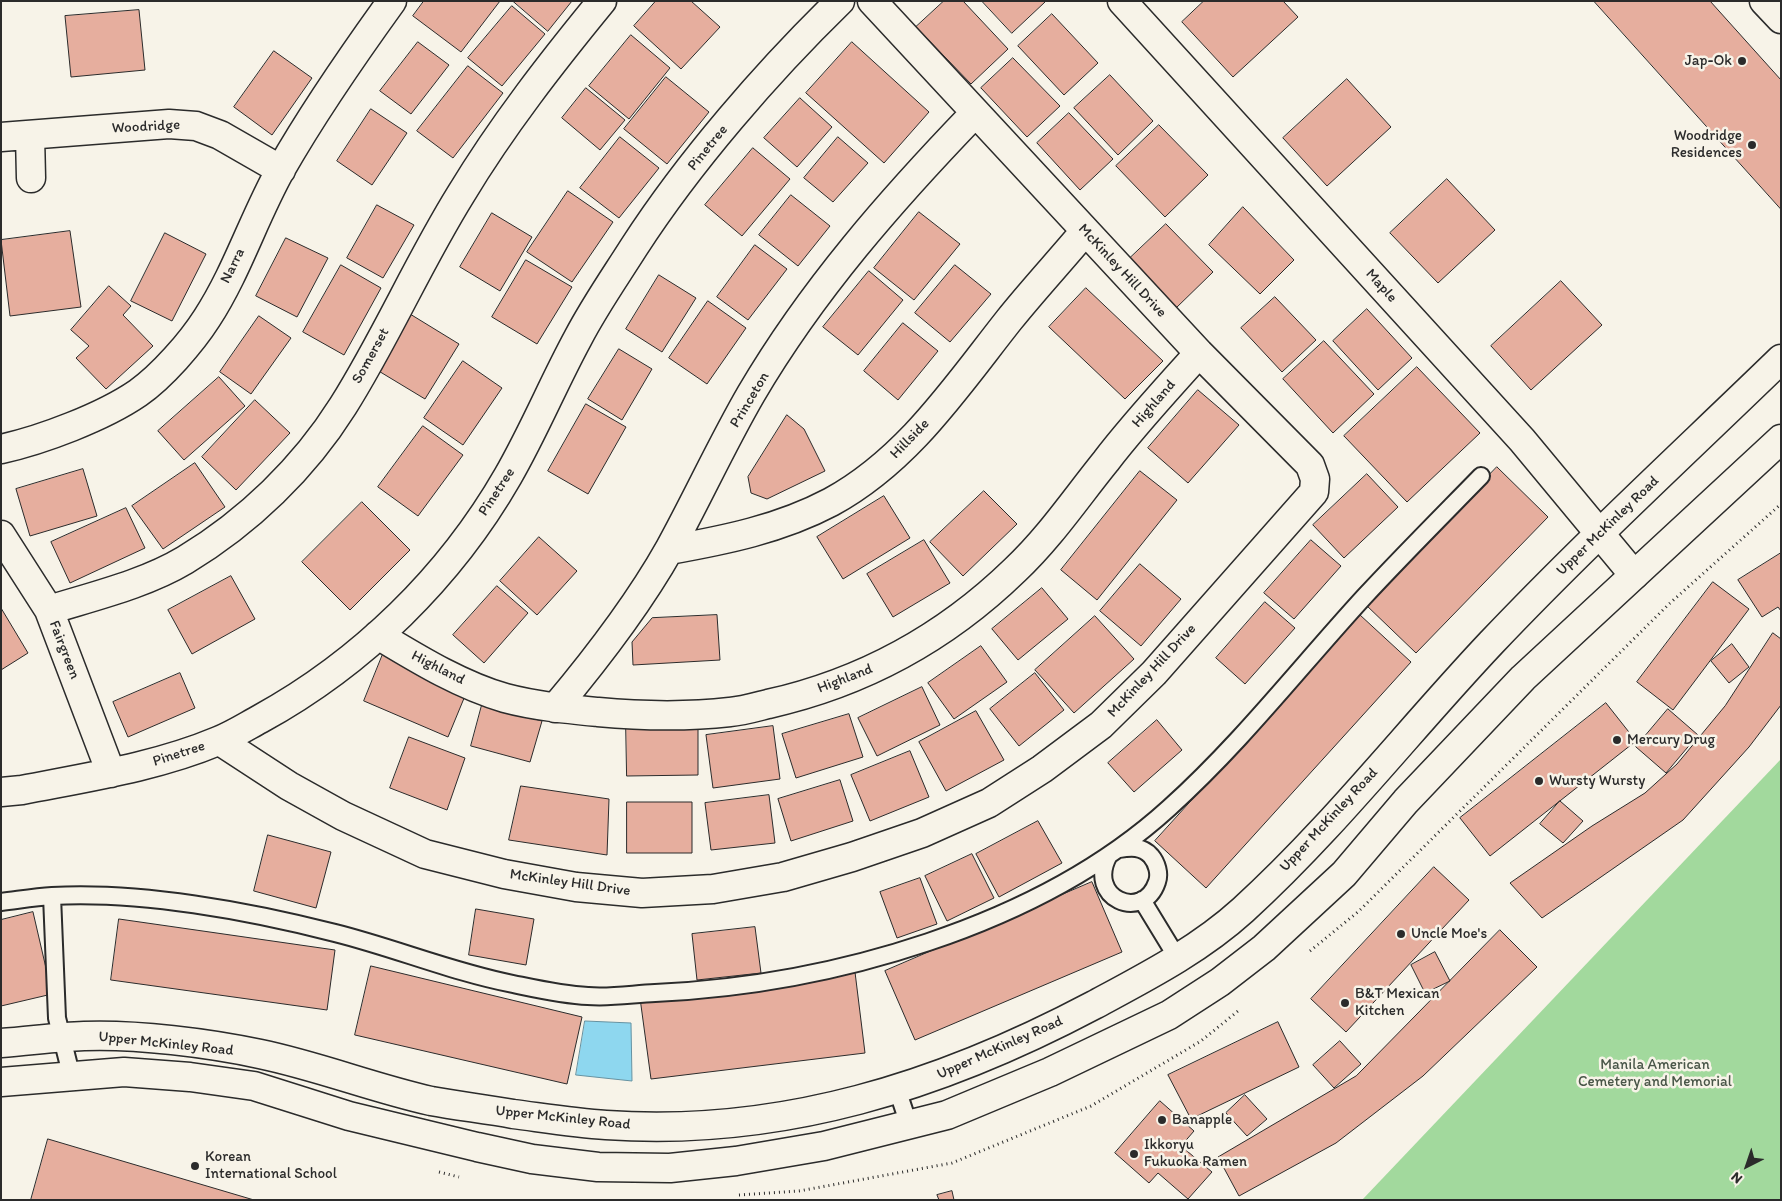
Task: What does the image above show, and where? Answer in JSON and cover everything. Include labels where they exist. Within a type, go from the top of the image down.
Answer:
[{"type":"street","name":"Somerset","points":[[49,610],[122,588],[184,560],[235,525],[270,495],[309,454],[342,407],[461,193],[556,57],[602,1]]},
{"type":"street","name":"Pinetree","points":[[1,792],[110,773],[154,763],[220,741],[293,699],[334,672],[378,635],[430,584],[466,538],[506,480],[535,427],[578,337],[635,245],[705,150],[772,72],[840,1]]},
{"type":"street","name":"McKinley Hill Drive","points":[[220,741],[289,786],[343,816],[425,854],[504,874],[576,887],[642,893],[713,889],[783,877],[852,857],[922,833],[989,803],[1042,770],[1101,725],[1154,673],[1314,492],[1315,479],[1310,465],[1198,353],[872,1]]},
{"type":"street","name":"Maple","points":[[1122,1],[1522,440],[1634,576]]},
{"type":"street","points":[[1764,1],[1781,20]]},
{"type":"street","name":"Narra","points":[[1,449],[44,437],[87,420],[138,393],[173,360],[207,318],[281,170],[386,4]]},
{"type":"street","name":"Princeton","points":[[555,708],[600,654],[669,550],[752,392],[808,310],[860,239],[917,174],[975,113]]},
{"type":"street","name":"Woodridge","points":[[1,137],[169,124],[196,126],[220,135],[281,170]]},
{"type":"street","points":[[30,135],[31,178]]},
{"type":"street","name":"Hillside","points":[[669,550],[724,540],[779,525],[831,502],[875,474],[909,444],[1010,319],[1085,231]]},
{"type":"street","name":"Highland","points":[[378,635],[439,671],[455,678],[504,698],[555,708],[632,714],[676,715],[732,712],[796,698],[859,676],[922,644],[971,608],[1015,570],[1060,522],[1107,459],[1198,353]]},
{"type":"street","name":"Upper McKinley Road","points":[[1,1043],[82,1036],[128,1037],[199,1044],[260,1054],[431,1101],[605,1125],[739,1124],[822,1110],[935,1078],[1035,1036],[1180,958],[1240,913],[1311,843],[1453,684],[1572,559],[1781,359]]},
{"type":"street","name":"Upper McKinley Road","points":[[1,1082],[71,1074],[124,1072],[190,1077],[254,1086],[349,1116],[532,1159],[598,1167],[661,1168],[736,1162],[824,1146],[946,1115],[1050,1072],[1169,1015],[1264,948],[1344,874],[1406,801],[1517,684],[1781,439]]},
{"type":"street","name":"Fairgreen","points":[[1,535],[49,610],[110,773]]},
{"type":"street","points":[[349,1116],[356,1081]]},
{"type":"lane","points":[[1,902],[52,896],[119,897],[267,918],[338,934],[510,984],[589,996],[692,991],[778,980],[861,962],[931,942],[1066,881],[1114,852],[1169,809],[1245,734],[1364,597],[1481,476]]},
{"type":"lane","points":[[1130,847],[1142,849],[1151,856],[1157,867],[1158,878],[1154,890],[1144,899],[1131,903],[1120,902],[1111,896],[1105,887],[1102,876],[1104,865],[1114,852],[1130,847]]},
{"type":"lane","points":[[52,896],[56,1010],[61,1039],[71,1074]]},
{"type":"lane","points":[[1144,899],[1180,958]]},
{"type":"lane","points":[[897,1089],[909,1125]]},
{"type":"path","points":[[1306,955],[1360,911],[1668,604],[1781,504]]},
{"type":"path","points":[[729,1195],[798,1191],[952,1164],[1091,1106],[1201,1041],[1245,1004]]},
{"type":"path","points":[[432,1170],[467,1179]]},
{"type":"green space","name":"Manila American Cemetery and Memorial","points":[[1781,759],[1781,1200],[1362,1200]]},
{"type":"water","points":[[585,1021],[631,1023],[632,1081],[576,1075]]},
{"type":"building","points":[[424,1],[500,1],[461,52],[413,16]]},
{"type":"building","points":[[513,1],[572,1],[548,31]]},
{"type":"building","points":[[656,1],[691,1],[720,27],[681,69],[634,26]]},
{"type":"building","points":[[944,1],[963,1],[1008,49],[971,84],[916,27]]},
{"type":"building","points":[[982,1],[1044,1],[1045,2],[1012,33]]},
{"type":"building","points":[[1204,1],[1283,1],[1298,17],[1233,77],[1182,22]]},
{"type":"building","name":"Woodridge Residences","points":[[1594,1],[1710,1],[1781,80],[1781,209]]},
{"type":"building","points":[[512,6],[545,34],[502,86],[468,58]]},
{"type":"building","points":[[139,10],[145,70],[71,77],[65,16]]},
{"type":"building","points":[[1052,14],[1098,63],[1064,95],[1018,46]]},
{"type":"building","points":[[631,35],[670,68],[629,119],[589,86]]},
{"type":"building","points":[[418,42],[449,65],[411,114],[380,91]]},
{"type":"building","points":[[852,42],[929,112],[884,163],[806,93]]},
{"type":"building","points":[[274,51],[312,78],[272,135],[234,107]]},
{"type":"building","points":[[1013,58],[1060,106],[1027,137],[981,88]]},
{"type":"building","points":[[468,66],[503,93],[453,158],[417,131]]},
{"type":"building","points":[[1110,75],[1153,121],[1118,155],[1074,108]]},
{"type":"building","points":[[666,77],[709,112],[667,164],[624,129]]},
{"type":"building","points":[[1347,79],[1391,127],[1327,186],[1283,138]]},
{"type":"building","points":[[586,88],[625,120],[600,150],[562,118]]},
{"type":"building","points":[[800,98],[832,127],[797,167],[764,138]]},
{"type":"building","points":[[371,109],[407,133],[372,185],[337,161]]},
{"type":"building","points":[[1069,113],[1113,159],[1080,190],[1037,143]]},
{"type":"building","points":[[1159,125],[1208,175],[1165,217],[1116,166]]},
{"type":"building","points":[[620,137],[659,168],[619,218],[580,188]]},
{"type":"building","points":[[838,137],[868,163],[833,202],[804,178]]},
{"type":"building","points":[[753,148],[790,179],[742,236],[705,205]]},
{"type":"building","points":[[1447,179],[1495,230],[1438,283],[1390,233]]},
{"type":"building","points":[[568,191],[613,222],[572,282],[527,252]]},
{"type":"building","points":[[791,195],[830,226],[798,266],[759,235]]},
{"type":"building","points":[[377,205],[414,225],[383,278],[347,258]]},
{"type":"building","points":[[1243,207],[1294,260],[1260,294],[1209,245]]},
{"type":"building","points":[[919,212],[960,244],[914,300],[874,268]]},
{"type":"building","points":[[492,213],[532,237],[500,291],[460,267]]},
{"type":"building","points":[[1166,224],[1213,272],[1175,309],[1128,260]]},
{"type":"building","points":[[70,231],[81,307],[10,316],[1,240]]},
{"type":"building","points":[[165,233],[206,254],[172,321],[131,301]]},
{"type":"building","points":[[286,238],[328,258],[297,317],[256,296]]},
{"type":"building","points":[[755,245],[787,269],[748,320],[717,297]]},
{"type":"building","points":[[526,260],[572,287],[537,344],[492,317]]},
{"type":"building","points":[[341,265],[381,288],[344,355],[303,332]]},
{"type":"building","points":[[955,265],[991,294],[950,342],[915,313]]},
{"type":"building","points":[[869,271],[903,300],[858,355],[823,327]]},
{"type":"building","points":[[659,275],[696,298],[662,352],[626,329]]},
{"type":"building","points":[[1561,281],[1602,325],[1531,390],[1491,346]]},
{"type":"building","points":[[109,286],[131,306],[123,315],[153,346],[106,389],[76,358],[89,346],[71,330]]},
{"type":"building","points":[[1086,288],[1163,361],[1125,399],[1049,327]]},
{"type":"building","points":[[1275,297],[1316,340],[1282,372],[1241,328]]},
{"type":"building","points":[[708,301],[746,328],[707,384],[669,358]]},
{"type":"building","points":[[1367,309],[1412,358],[1378,390],[1333,341]]},
{"type":"building","points":[[410,314],[459,344],[425,399],[377,370]]},
{"type":"building","points":[[259,316],[291,338],[251,394],[220,372]]},
{"type":"building","points":[[903,323],[938,351],[898,400],[864,371]]},
{"type":"building","points":[[1324,341],[1374,394],[1333,433],[1283,379]]},
{"type":"building","points":[[619,349],[652,369],[622,420],[588,399]]},
{"type":"building","points":[[463,361],[502,388],[463,445],[424,418]]},
{"type":"building","points":[[1417,367],[1480,433],[1407,502],[1344,436]]},
{"type":"building","points":[[219,377],[245,406],[184,460],[158,431]]},
{"type":"building","points":[[1198,390],[1239,425],[1188,483],[1148,448]]},
{"type":"building","points":[[255,400],[290,433],[236,490],[202,457]]},
{"type":"building","points":[[586,404],[626,427],[588,494],[548,471]]},
{"type":"building","points":[[787,415],[804,429],[825,471],[767,499],[751,493],[748,477]]},
{"type":"building","points":[[423,426],[463,455],[418,516],[378,487]]},
{"type":"building","points":[[195,463],[225,507],[163,549],[132,506]]},
{"type":"building","points":[[1497,467],[1548,517],[1416,653],[1365,604]]},
{"type":"building","points":[[83,469],[97,516],[30,536],[16,489]]},
{"type":"building","points":[[1140,471],[1177,500],[1097,600],[1061,570]]},
{"type":"building","points":[[1367,474],[1398,507],[1344,558],[1313,525]]},
{"type":"building","points":[[984,491],[1017,524],[963,576],[930,542]]},
{"type":"building","points":[[884,496],[910,538],[843,579],[817,537]]},
{"type":"building","points":[[362,502],[410,550],[350,610],[302,562]]},
{"type":"building","points":[[126,508],[145,548],[70,583],[51,542]]},
{"type":"building","points":[[539,537],[577,571],[537,615],[500,581]]},
{"type":"building","points":[[924,540],[950,583],[893,617],[867,574]]},
{"type":"building","points":[[1311,540],[1341,566],[1294,619],[1264,593]]},
{"type":"building","points":[[1781,553],[1781,611],[1778,607],[1762,617],[1738,580]]},
{"type":"building","points":[[1140,564],[1181,599],[1141,646],[1100,611]]},
{"type":"building","points":[[231,576],[255,619],[192,654],[168,610]]},
{"type":"building","points":[[1713,582],[1749,609],[1673,710],[1637,682]]},
{"type":"building","points":[[497,586],[528,613],[484,663],[453,635]]},
{"type":"building","points":[[1042,588],[1068,619],[1018,660],[992,629]]},
{"type":"building","points":[[1265,602],[1295,628],[1245,684],[1216,658]]},
{"type":"building","points":[[1,608],[28,653],[1,670]]},
{"type":"building","points":[[717,615],[720,660],[633,665],[632,642],[652,618]]},
{"type":"building","points":[[1360,615],[1411,662],[1206,888],[1155,841]]},
{"type":"building","points":[[1095,616],[1134,659],[1074,713],[1035,670]]},
{"type":"building","points":[[1773,633],[1781,639],[1781,705],[1749,747],[1683,820],[1542,918],[1510,883],[1592,826],[1645,793],[1677,764],[1725,706]]},
{"type":"building","points":[[1732,644],[1749,667],[1729,683],[1711,661]]},
{"type":"building","points":[[981,646],[1007,682],[954,719],[928,683]]},
{"type":"building","points":[[383,654],[467,691],[448,737],[364,701]]},
{"type":"building","points":[[180,673],[195,708],[128,737],[113,702]]},
{"type":"building","points":[[1035,673],[1064,710],[1019,746],[990,709]]},
{"type":"building","points":[[922,687],[940,725],[877,756],[858,718]]},
{"type":"building","points":[[1606,703],[1636,741],[1490,856],[1460,818]]},
{"type":"building","points":[[482,705],[542,721],[530,762],[471,746]]},
{"type":"building","points":[[1668,709],[1698,735],[1666,773],[1636,747]]},
{"type":"building","points":[[976,711],[1004,760],[946,791],[919,742]]},
{"type":"building","points":[[849,714],[863,757],[796,778],[782,734]]},
{"type":"building","points":[[1157,720],[1182,750],[1134,792],[1108,763]]},
{"type":"building","points":[[626,723],[698,723],[698,775],[627,776]]},
{"type":"building","points":[[773,726],[780,779],[713,788],[706,735]]},
{"type":"building","points":[[409,737],[465,758],[447,810],[390,788]]},
{"type":"building","points":[[910,751],[929,797],[870,821],[851,775]]},
{"type":"building","points":[[840,780],[853,821],[791,841],[778,799]]},
{"type":"building","points":[[521,786],[609,799],[607,855],[509,840]]},
{"type":"building","points":[[769,795],[775,843],[711,850],[705,803]]},
{"type":"building","points":[[1560,801],[1583,821],[1563,843],[1540,824]]},
{"type":"building","points":[[627,802],[692,802],[692,853],[627,853]]},
{"type":"building","points":[[1038,821],[1062,863],[999,897],[976,854]]},
{"type":"building","points":[[268,835],[331,852],[316,908],[254,891]]},
{"type":"building","points":[[972,854],[994,898],[947,921],[925,876]]},
{"type":"building","points":[[1434,867],[1469,900],[1346,1032],[1311,999]]},
{"type":"building","points":[[920,878],[937,924],[897,938],[880,892]]},
{"type":"building","points":[[1092,882],[1122,952],[915,1040],[885,971]]},
{"type":"building","points":[[476,909],[534,919],[526,965],[469,955]]},
{"type":"building","points":[[33,912],[52,994],[1,1006],[1,920]]},
{"type":"building","points":[[119,919],[335,950],[327,1010],[111,980]]},
{"type":"building","points":[[755,927],[761,973],[697,980],[692,934]]},
{"type":"building","points":[[1500,930],[1537,967],[1423,1076],[1336,1143],[1239,1196],[1218,1157],[1356,1076]]},
{"type":"building","points":[[1435,952],[1450,981],[1425,993],[1411,965]]},
{"type":"building","points":[[371,966],[582,1017],[567,1084],[355,1035]]},
{"type":"building","points":[[855,972],[865,1053],[651,1079],[640,998]]},
{"type":"building","points":[[1278,1022],[1299,1067],[1191,1119],[1168,1075]]},
{"type":"building","points":[[1340,1041],[1361,1064],[1334,1088],[1313,1065]]},
{"type":"building","points":[[1245,1095],[1267,1119],[1247,1136],[1226,1113]]},
{"type":"building","points":[[1160,1101],[1194,1131],[1181,1146],[1212,1172],[1188,1199],[1158,1173],[1149,1183],[1115,1153]]},
{"type":"building","points":[[48,1139],[254,1200],[31,1200]]},
{"type":"building","points":[[952,1191],[954,1200],[939,1200],[937,1195]]},
{"type":"place","name":"Jap-Ok","points":[[1742,61]]},
{"type":"place","name":"Woodridge Residences","points":[[1752,145]]},
{"type":"place","name":"Mercury Drug","points":[[1617,740]]},
{"type":"place","name":"Wursty Wursty","points":[[1539,781]]},
{"type":"place","name":"Uncle Moe's","points":[[1401,934]]},
{"type":"place","name":"B&T Mexican Kitchen","points":[[1345,1003]]},
{"type":"place","name":"Banapple","points":[[1162,1120]]},
{"type":"place","name":"Ikkoryu Fukuoka Ramen","points":[[1134,1154]]},
{"type":"place","name":"Korean International School","points":[[195,1166]]}]
